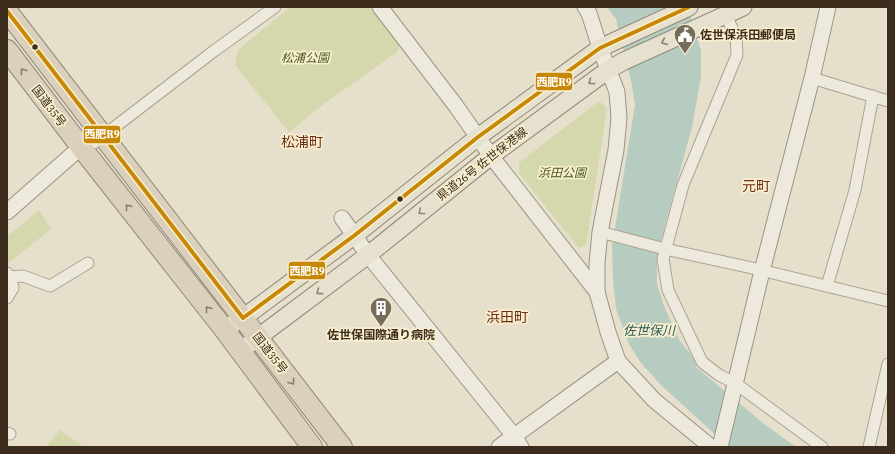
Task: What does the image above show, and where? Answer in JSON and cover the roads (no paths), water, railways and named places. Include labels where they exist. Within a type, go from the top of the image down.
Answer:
[{"type":"highway","name":"国道35号","points":[[7,11],[342,447]]},
{"type":"highway","name":"国道35号","points":[[7,50],[224,329],[312,447]]},
{"type":"main road","name":"県道26号 佐世保港線","points":[[224,329],[243,318],[355,235],[478,137],[600,48],[689,7]]},
{"type":"main road","name":"県道26号 佐世保港線","points":[[240,351],[368,255],[491,156],[608,70],[624,61],[742,7]]},
{"type":"street","points":[[7,212],[81,147],[103,136],[214,51],[275,7]]},
{"type":"street","points":[[380,7],[456,106],[491,156],[597,292]]},
{"type":"street","points":[[585,7],[589,13],[600,48],[617,92],[619,118],[616,150],[606,234],[597,263],[597,292],[618,362],[654,400],[717,445],[734,388],[762,270],[812,78],[828,7]]},
{"type":"street","points":[[726,15],[736,37],[736,55],[683,185],[662,248],[668,290],[702,362],[734,388],[822,447]]},
{"type":"street","points":[[812,78],[888,101]]},
{"type":"street","points":[[827,286],[855,190],[872,96]]},
{"type":"street","points":[[342,218],[368,255],[518,441]]},
{"type":"street","points":[[606,234],[888,301]]},
{"type":"street","points":[[7,298],[13,288],[9,275],[22,276],[50,286],[88,262]]},
{"type":"street","points":[[499,447],[518,441],[618,362]]},
{"type":"street","points":[[869,447],[888,364]]},
{"type":"water","name":"佐世保川","points":[[607,7],[688,7],[701,51],[701,77],[692,127],[657,258],[657,284],[664,306],[679,340],[698,363],[696,367],[764,424],[796,447],[729,447],[662,386],[641,363],[629,344],[616,309],[612,246],[635,105],[632,85],[616,19]]},
{"type":"place","name":"佐世保浜田郵便局","points":[[685,54]]},
{"type":"place","name":"佐世保国際通り病院","points":[[381,328]]},
{"type":"district","name":"松浦町","points":[[302,142]]},
{"type":"district","name":"元町","points":[[756,186]]},
{"type":"district","name":"浜田町","points":[[507,317]]},
{"type":"park label","name":"松浦公園","points":[[305,58]]},
{"type":"park label","name":"浜田公園","points":[[562,173]]}]
